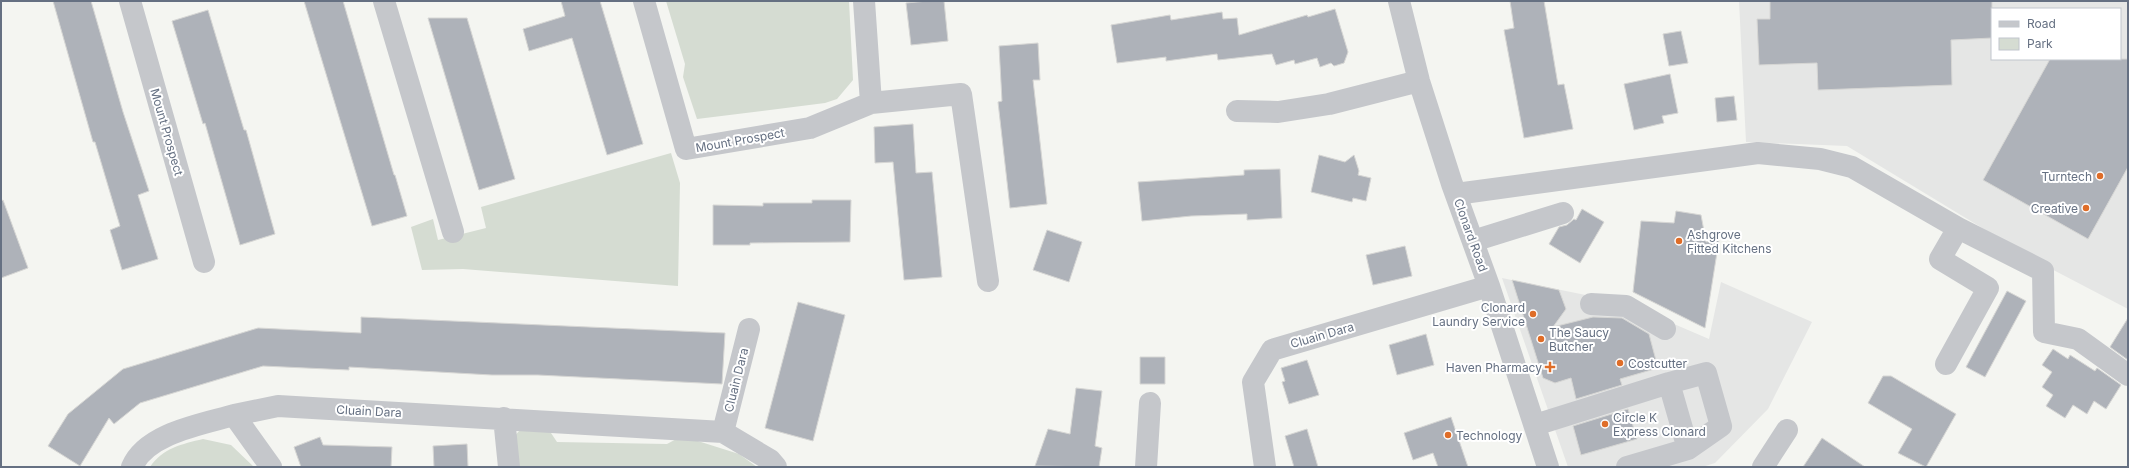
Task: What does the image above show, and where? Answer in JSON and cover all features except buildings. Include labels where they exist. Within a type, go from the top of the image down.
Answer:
[{"type":"street","name":"Mount Prospect","points":[[130,1],[204,262]]},
{"type":"street","points":[[384,1],[453,232]]},
{"type":"street","name":"Mount Prospect","points":[[644,1],[686,149],[810,128],[871,103],[961,94],[988,281]]},
{"type":"street","points":[[864,1],[871,103]]},
{"type":"street","name":"Clonard Road","points":[[1398,1],[1419,81],[1456,194],[1489,286],[1548,467]]},
{"type":"street","points":[[1237,111],[1278,112],[1329,104],[1419,81]]},
{"type":"street","points":[[1456,194],[1758,153],[1820,159],[1852,167],[1958,228],[2043,271],[2044,332],[2078,340],[2128,375]]},
{"type":"street","points":[[1473,241],[1563,213]]},
{"type":"street","points":[[1946,364],[1988,288],[1940,259],[1958,228]]},
{"type":"street","name":"Cluain Dara","points":[[1265,467],[1253,382],[1272,350],[1489,286]]},
{"type":"street","points":[[1591,304],[1626,306],[1665,329]]},
{"type":"street","name":"Cluain Dara","points":[[723,432],[749,329]]},
{"type":"street","points":[[1534,426],[1706,373],[1721,426],[1688,449],[1627,467]]},
{"type":"street","points":[[1670,383],[1688,449]]},
{"type":"street","points":[[1146,467],[1150,403]]},
{"type":"street","name":"Cluain Dara","points":[[132,467],[152,444],[176,431],[234,415],[278,406],[504,418],[723,432],[770,460],[776,467]]},
{"type":"street","points":[[234,415],[271,467]]},
{"type":"street","points":[[504,418],[509,467]]},
{"type":"street","points":[[1763,467],[1787,430]]},
{"type":"shaded area","points":[[1739,1],[2128,1],[2128,309],[2040,263],[1847,146],[1746,142]]},
{"type":"shaded area","points":[[1502,278],[1625,303],[1709,339],[1721,282],[1812,322],[1768,409],[1715,463],[1702,467],[1568,467]]},
{"type":"green space","points":[[666,1],[849,1],[853,80],[837,99],[825,103],[697,119],[683,77],[685,64]]},
{"type":"green space","points":[[671,153],[680,183],[678,286],[463,269],[422,270],[411,227],[433,219],[438,240],[486,228],[481,207]]},
{"type":"green space","points":[[520,430],[549,430],[557,442],[667,444],[682,436],[739,454],[757,467],[516,467],[512,439]]},
{"type":"green space","points":[[203,439],[231,445],[254,467],[150,467],[167,451],[180,445]]},
{"type":"place","name":"Turntech","points":[[2100,176]]},
{"type":"place","name":"Creative","points":[[2086,208]]},
{"type":"place","name":"Ashgrove Fitted Kitchens","points":[[1679,241]]},
{"type":"place","name":"Clonard Laundry Service","points":[[1533,314]]},
{"type":"place","name":"The Saucy Butcher","points":[[1541,339]]},
{"type":"place","name":"Costcutter","points":[[1620,363]]},
{"type":"place","name":"Haven Pharmacy","points":[[1550,367]]},
{"type":"place","name":"Circle K Express Clonard","points":[[1605,424]]},
{"type":"place","name":"Technology","points":[[1448,435]]}]
